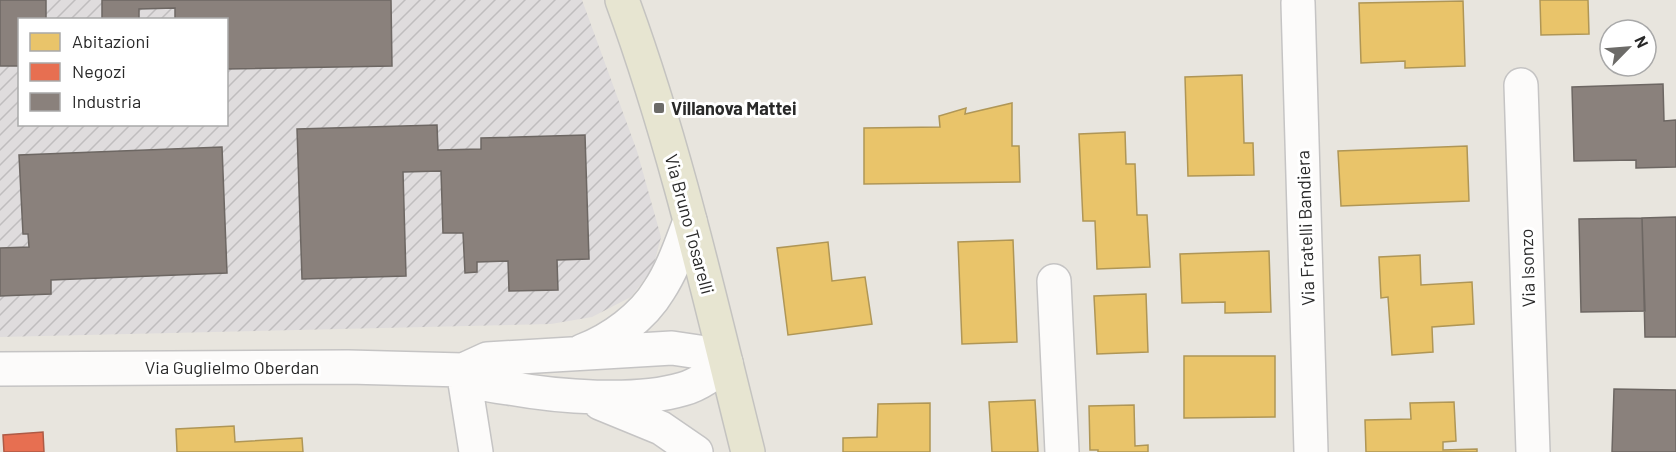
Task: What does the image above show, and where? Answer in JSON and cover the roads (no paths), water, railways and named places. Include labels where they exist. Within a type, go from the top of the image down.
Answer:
[{"type":"main road","name":"Via Bruno Tosarelli","points":[[622,0],[658,108],[690,221],[748,452]]},
{"type":"street","name":"Via Fratelli Bandiera","points":[[1298,3],[1311,452]]},
{"type":"street","name":"Via Isonzo","points":[[1521,85],[1533,452]]},
{"type":"street","name":"Via Guglielmo Oberdan","points":[[577,353],[597,345],[621,329],[658,292],[670,272],[690,221]]},
{"type":"street","points":[[1054,281],[1062,452]]},
{"type":"street","name":"Via Guglielmo Oberdan","points":[[0,369],[348,366],[463,370],[487,359],[672,348],[699,352],[726,363],[707,379],[684,389],[657,395],[584,397],[536,393],[482,383],[463,370]]},
{"type":"street","points":[[463,370],[476,452]]},
{"type":"street","name":"Via Guglielmo Oberdan","points":[[584,397],[632,414],[661,428],[696,452]]},
{"type":"place","name":"Villanova Mattei","points":[[659,108]]}]
